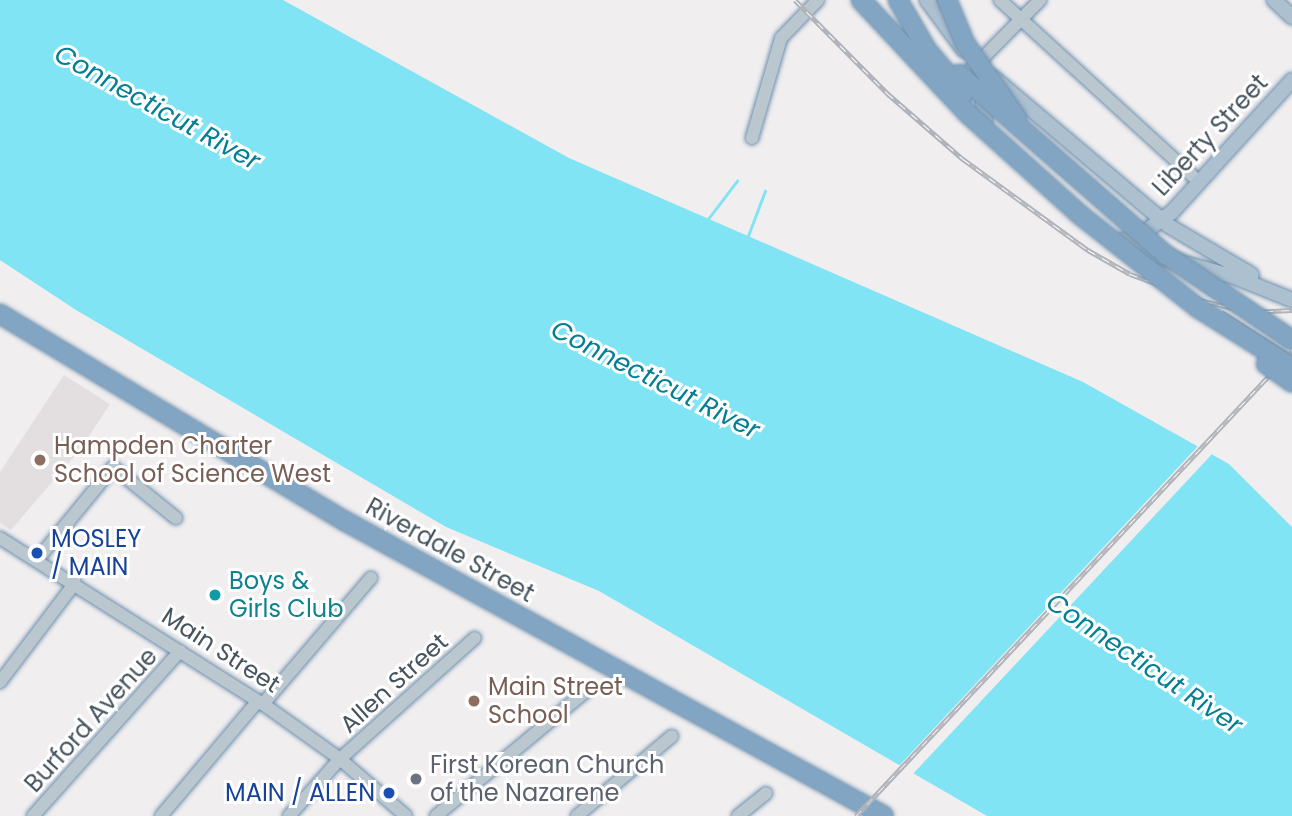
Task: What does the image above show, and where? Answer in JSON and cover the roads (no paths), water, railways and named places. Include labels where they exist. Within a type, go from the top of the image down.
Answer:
[{"type":"highway","points":[[861,0],[1012,155],[1292,382]]},
{"type":"highway","points":[[885,0],[1021,131],[1166,255],[1292,340]]},
{"type":"highway","points":[[896,0],[944,59]]},
{"type":"highway","points":[[896,0],[946,74],[1029,157],[1168,273],[1292,357]]},
{"type":"highway","points":[[947,0],[965,43],[1014,110],[1021,131]]},
{"type":"highway","points":[[1199,308],[1292,367]]},
{"type":"highway","name":"Riverdale Street","points":[[0,314],[345,521],[884,816]]},
{"type":"highway","name":"Riverdale Street","points":[[0,326],[346,534],[862,816]]},
{"type":"main road","points":[[852,0],[1128,243],[1292,300]]},
{"type":"main road","points":[[927,0],[977,63],[1161,218],[1193,242],[1292,300]]},
{"type":"main road","points":[[1274,0],[1292,18]]},
{"type":"main road","name":"Liberty Street","points":[[1128,243],[1161,218],[1199,182],[1292,80]]},
{"type":"main road","points":[[985,119],[986,97],[1008,89]]},
{"type":"street","points":[[752,138],[781,38],[818,0]]},
{"type":"street","points":[[1000,0],[1199,182]]},
{"type":"street","points":[[953,89],[1040,0]]},
{"type":"street","points":[[37,560],[113,467],[176,518]]},
{"type":"street","name":"Main Street","points":[[0,537],[260,702],[340,759],[406,816]]},
{"type":"street","points":[[160,816],[371,578]]},
{"type":"street","points":[[0,682],[75,583]]},
{"type":"street","name":"Allen Street","points":[[289,816],[340,759],[475,638]]},
{"type":"street","name":"Burford Avenue","points":[[33,816],[180,651]]},
{"type":"street","points":[[436,816],[587,690]]},
{"type":"street","points":[[577,816],[672,736]]},
{"type":"street","points":[[738,816],[766,793]]},
{"type":"water","name":"Connecticut River","points":[[0,0],[283,0],[569,158],[1083,382],[1229,464],[1292,527],[1292,816],[987,816],[599,591],[446,527],[76,310],[0,260]]},
{"type":"waterway","points":[[708,219],[737,181]]},
{"type":"waterway","points":[[748,236],[765,191]]},
{"type":"railway","points":[[795,0],[887,93],[963,159],[1088,250],[1130,274],[1204,301],[1249,312],[1292,310]]},
{"type":"railway","points":[[1222,312],[1292,357]]},
{"type":"railway","points":[[856,816],[1292,351]]},
{"type":"place","name":"Hampden Charter School of Science West","points":[[40,460]]},
{"type":"place","name":"MOSLEY / MAIN","points":[[37,553]]},
{"type":"place","name":"Boys & Girls Club","points":[[215,595]]},
{"type":"place","name":"Main Street School","points":[[474,701]]},
{"type":"place","name":"First Korean Church of the Nazarene","points":[[416,779]]},
{"type":"place","name":"MAIN / ALLEN","points":[[389,793]]}]
